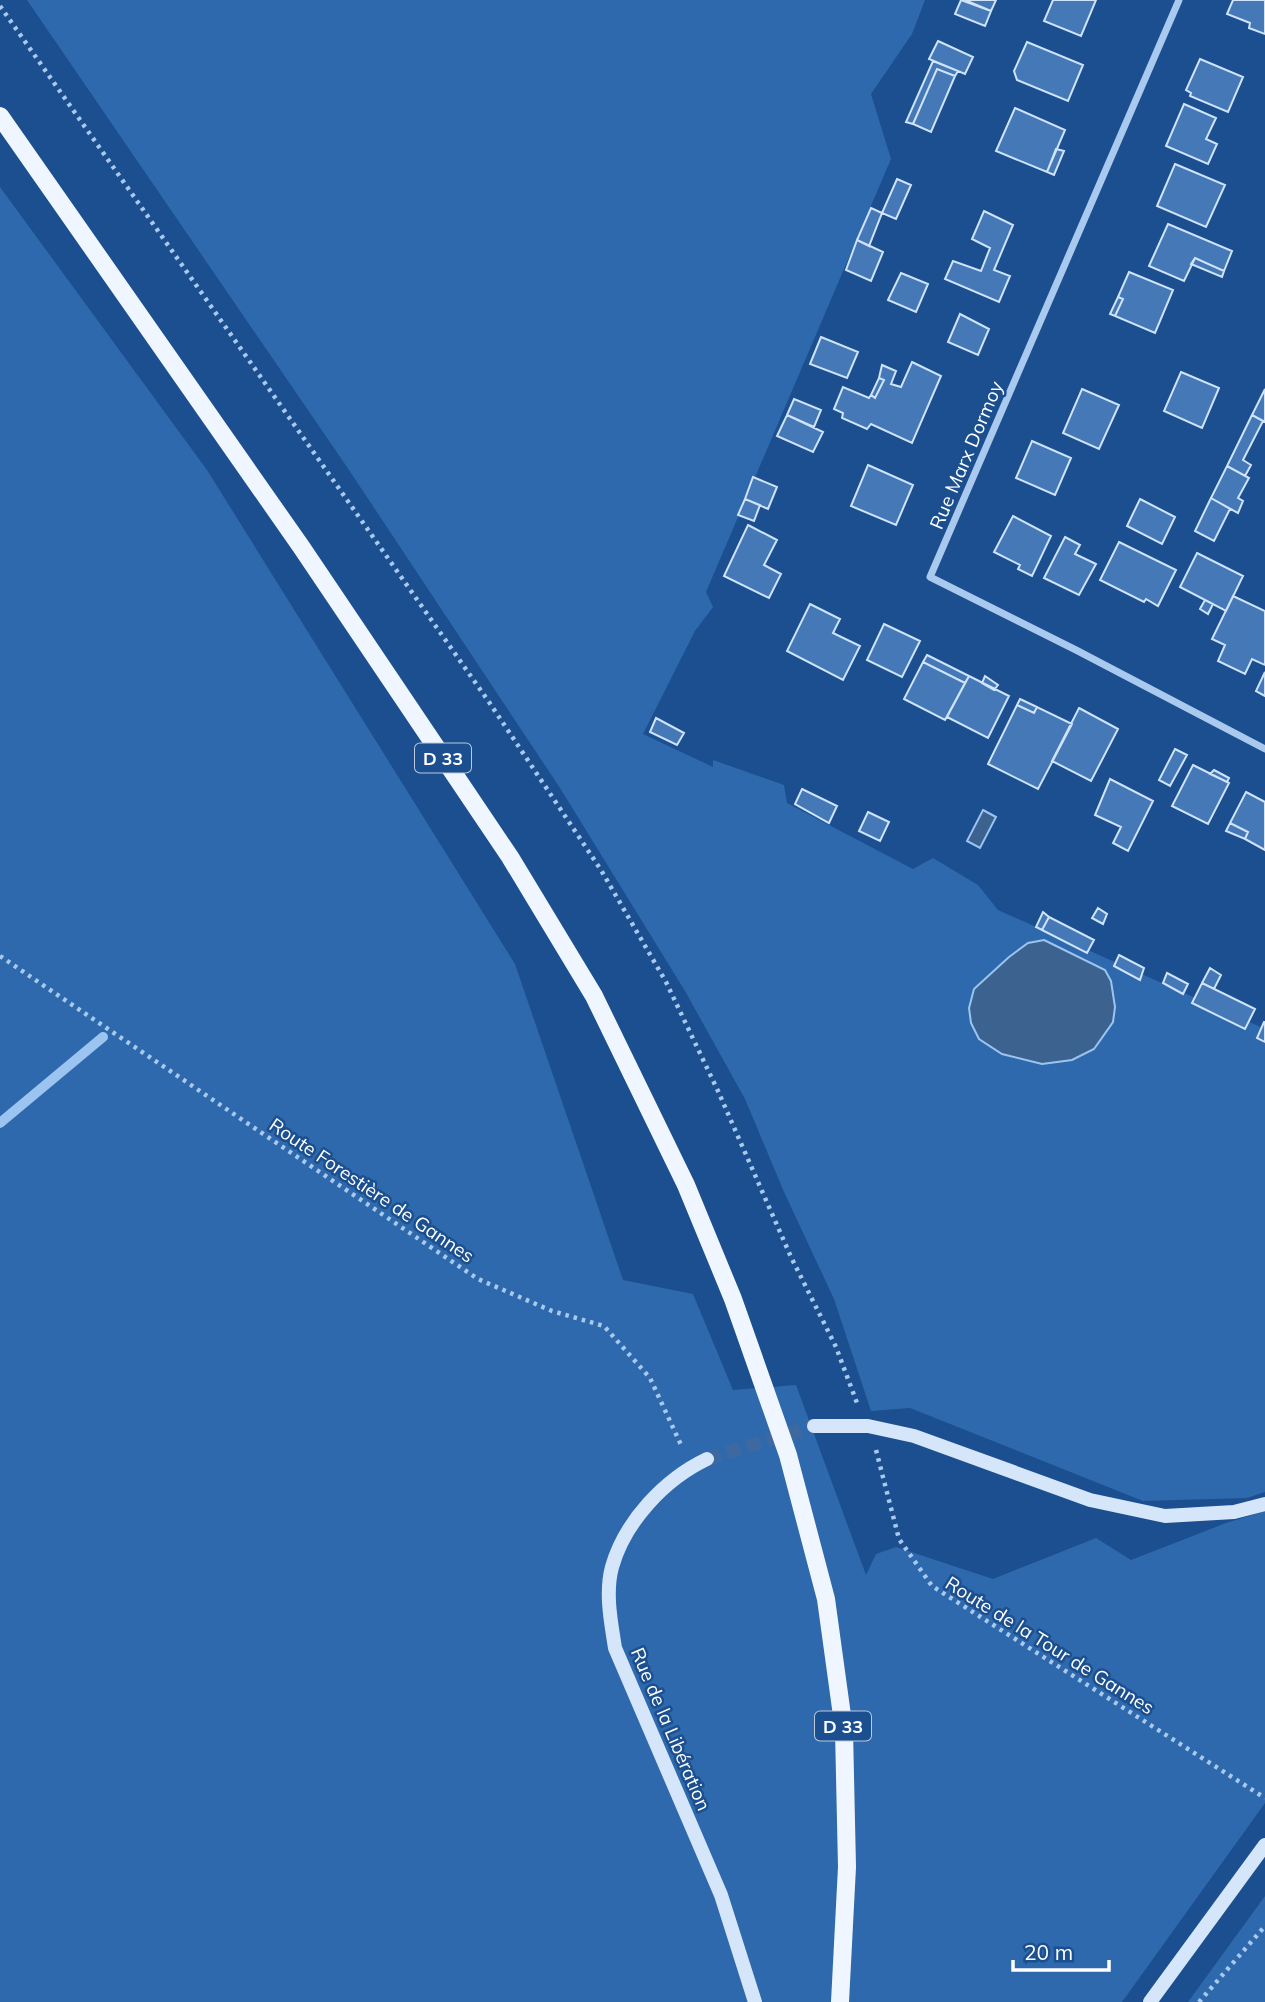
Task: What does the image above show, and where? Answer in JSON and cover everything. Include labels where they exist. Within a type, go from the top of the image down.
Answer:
[{"type":"main road","name":"D 33","points":[[0,116],[302,548],[510,858],[594,996],[686,1185],[733,1299],[788,1455],[825,1599],[844,1730],[847,1867],[840,2002]]},
{"type":"main road","points":[[814,1426],[868,1426],[914,1436],[1090,1500],[1165,1516],[1234,1512],[1265,1504]]},
{"type":"main road","name":"Rue de la Libération","points":[[707,1458],[691,1466],[668,1484],[643,1510],[621,1543],[612,1569],[609,1606],[615,1648],[721,1895],[755,2002]]},
{"type":"main road","points":[[1150,2002],[1265,1845]]},
{"type":"street","name":"Rue Marx Dormoy","points":[[1179,0],[930,577],[1265,749]]},
{"type":"path","name":"Route de la Tour de Gannes","points":[[0,6],[489,702],[601,870],[666,982],[718,1091],[791,1256],[836,1347],[868,1426],[900,1539],[932,1586],[1265,1798]]},
{"type":"path","name":"Route Forestière de Gannes","points":[[0,956],[478,1279],[552,1311],[604,1326],[650,1378],[691,1466]]},
{"type":"path","points":[[1199,2002],[1265,1926]]},
{"type":"shaded area","points":[[27,0],[925,0],[912,34],[871,94],[891,159],[706,592],[713,607],[695,631],[643,734],[713,767],[713,760],[784,785],[787,803],[913,869],[933,858],[978,885],[998,910],[1265,1029],[1265,1492],[1247,1498],[1143,1501],[910,1408],[871,1411],[834,1299],[784,1192],[745,1099],[685,991],[560,788],[349,470]]},
{"type":"shaded area","points":[[0,187],[207,470],[515,964],[623,1280],[693,1294],[733,1390],[796,1385],[866,1575],[876,1554],[896,1547],[993,1579],[1096,1538],[1131,1560],[1226,1523],[1265,1511],[1265,1803],[1122,2002],[0,2002]]},
{"type":"shaded area","points":[[983,810],[996,817],[980,848],[967,841]]},
{"type":"shaded area","points":[[1044,940],[1105,970],[1111,981],[1115,1007],[1113,1022],[1094,1049],[1072,1060],[1042,1064],[1002,1054],[979,1039],[971,1023],[969,1008],[974,989],[1009,957],[1028,943]]},
{"type":"shaded area","points":[[1265,1896],[1265,2002],[1188,2002]]},
{"type":"building","points":[[961,0],[991,11],[985,26],[955,14]]},
{"type":"building","points":[[965,0],[996,0],[991,11]]},
{"type":"building","points":[[1053,0],[1096,0],[1081,36],[1044,21]]},
{"type":"building","points":[[1233,0],[1265,0],[1265,34],[1249,28],[1250,23],[1227,14]]},
{"type":"building","points":[[938,41],[973,57],[965,74],[929,59]]},
{"type":"building","points":[[1027,42],[1083,65],[1068,101],[1017,80],[1014,71]]},
{"type":"building","points":[[1200,59],[1243,77],[1228,112],[1190,96],[1191,93],[1186,90]]},
{"type":"building","points":[[933,61],[958,71],[955,76],[937,69],[913,124],[906,122]]},
{"type":"building","points":[[937,69],[955,76],[931,132],[913,124]]},
{"type":"building","points":[[1184,104],[1216,118],[1206,139],[1217,144],[1208,164],[1166,146]]},
{"type":"building","points":[[1015,108],[1065,130],[1047,172],[996,151]]},
{"type":"building","points":[[1056,149],[1064,151],[1054,175],[1047,172]]},
{"type":"building","points":[[1175,164],[1225,185],[1206,227],[1157,206]]},
{"type":"building","points":[[897,179],[911,185],[896,219],[882,213]]},
{"type":"building","points":[[871,208],[882,213],[869,246],[857,240]]},
{"type":"building","points":[[984,211],[1013,225],[994,270],[1010,276],[999,302],[945,279],[953,261],[981,271],[990,248],[972,239]]},
{"type":"building","points":[[1168,224],[1232,251],[1224,271],[1195,258],[1184,281],[1149,266]]},
{"type":"building","points":[[857,240],[883,252],[871,281],[846,270]]},
{"type":"building","points":[[1195,258],[1224,271],[1222,277],[1191,264]]},
{"type":"building","points":[[1129,272],[1173,290],[1155,333],[1115,316],[1123,299],[1118,297]]},
{"type":"building","points":[[901,273],[928,284],[916,312],[888,300]]},
{"type":"building","points":[[1118,297],[1123,299],[1115,316],[1110,314]]},
{"type":"building","points":[[960,314],[989,329],[978,355],[948,342]]},
{"type":"building","points":[[821,337],[858,352],[847,378],[810,364]]},
{"type":"building","points":[[912,362],[941,376],[912,443],[871,424],[867,429],[842,418],[843,413],[834,409],[843,387],[875,398],[884,380],[879,378],[882,365],[896,371],[891,384],[901,387]]},
{"type":"building","points":[[1181,372],[1219,388],[1202,428],[1164,411]]},
{"type":"building","points":[[879,378],[884,380],[875,398],[871,395]]},
{"type":"building","points":[[1082,389],[1119,405],[1099,449],[1063,433]]},
{"type":"building","points":[[1265,389],[1265,422],[1252,415]]},
{"type":"building","points":[[794,399],[821,410],[814,427],[787,415]]},
{"type":"building","points":[[787,415],[823,432],[813,452],[777,436]]},
{"type":"building","points":[[1252,415],[1263,421],[1243,460],[1251,465],[1245,476],[1227,466]]},
{"type":"building","points":[[1032,441],[1071,458],[1055,495],[1016,478]]},
{"type":"building","points":[[868,465],[913,485],[896,525],[851,506]]},
{"type":"building","points":[[1227,466],[1249,478],[1238,498],[1243,501],[1238,513],[1211,498]]},
{"type":"building","points":[[753,477],[777,487],[768,509],[745,499]]},
{"type":"building","points":[[1211,498],[1230,509],[1214,541],[1195,531]]},
{"type":"building","points":[[745,499],[760,505],[754,521],[738,515]]},
{"type":"building","points":[[1140,499],[1175,517],[1162,544],[1127,526]]},
{"type":"building","points":[[1013,516],[1051,536],[1032,576],[1018,569],[1020,565],[994,552]]},
{"type":"building","points":[[748,525],[777,540],[764,565],[781,574],[769,598],[724,576]]},
{"type":"building","points":[[1065,537],[1080,545],[1075,554],[1096,564],[1079,595],[1044,578]]},
{"type":"building","points":[[1119,542],[1176,570],[1158,606],[1100,580]]},
{"type":"building","points":[[1197,553],[1243,576],[1226,611],[1180,587]]},
{"type":"building","points":[[1233,596],[1265,611],[1265,665],[1252,659],[1245,674],[1218,661],[1225,645],[1212,639]]},
{"type":"building","points":[[1205,600],[1213,604],[1208,614],[1200,609]]},
{"type":"building","points":[[810,604],[840,619],[833,633],[860,646],[843,680],[787,651]]},
{"type":"building","points":[[884,624],[920,641],[902,677],[867,660]]},
{"type":"building","points":[[927,655],[969,676],[965,683],[923,662]]},
{"type":"building","points":[[923,662],[965,683],[945,720],[904,699]]},
{"type":"building","points":[[1265,672],[1265,696],[1256,691]]},
{"type":"building","points":[[969,676],[1009,696],[988,738],[947,717]]},
{"type":"building","points":[[985,676],[998,685],[994,690],[982,683]]},
{"type":"building","points":[[1020,699],[1037,707],[1034,713],[1017,705]]},
{"type":"building","points":[[1017,705],[1034,713],[1037,707],[1072,724],[1038,789],[988,764]]},
{"type":"building","points":[[1079,708],[1118,729],[1091,781],[1052,761]]},
{"type":"building","points":[[656,718],[684,733],[677,745],[650,732]]},
{"type":"building","points":[[1175,749],[1187,755],[1170,786],[1159,780]]},
{"type":"building","points":[[1193,765],[1229,783],[1208,824],[1172,806]]},
{"type":"building","points":[[1214,770],[1229,778],[1227,782],[1210,774]]},
{"type":"building","points":[[1110,779],[1153,801],[1128,851],[1113,843],[1121,827],[1095,815]]},
{"type":"building","points":[[802,789],[837,806],[829,823],[795,804]]},
{"type":"building","points":[[1246,792],[1265,802],[1265,850],[1245,839],[1248,832],[1230,823]]},
{"type":"building","points":[[868,812],[889,822],[880,841],[859,831]]},
{"type":"building","points":[[1230,823],[1248,832],[1245,839],[1226,831]]},
{"type":"building","points":[[1098,908],[1107,914],[1103,924],[1092,918]]},
{"type":"building","points":[[1043,912],[1049,917],[1042,930],[1036,927]]},
{"type":"building","points":[[1049,917],[1094,940],[1087,953],[1042,930]]},
{"type":"building","points":[[1119,955],[1144,968],[1140,980],[1114,966]]},
{"type":"building","points":[[1210,968],[1221,975],[1214,989],[1202,983]]},
{"type":"building","points":[[1167,973],[1188,984],[1183,994],[1163,983]]},
{"type":"building","points":[[1202,983],[1255,1009],[1245,1029],[1192,1003]]},
{"type":"building","points":[[1265,1022],[1265,1042],[1257,1038]]},
{"type":"waterway","points":[[0,1123],[103,1037]]},
{"type":"tunnel","points":[[707,1459],[814,1426]]}]
